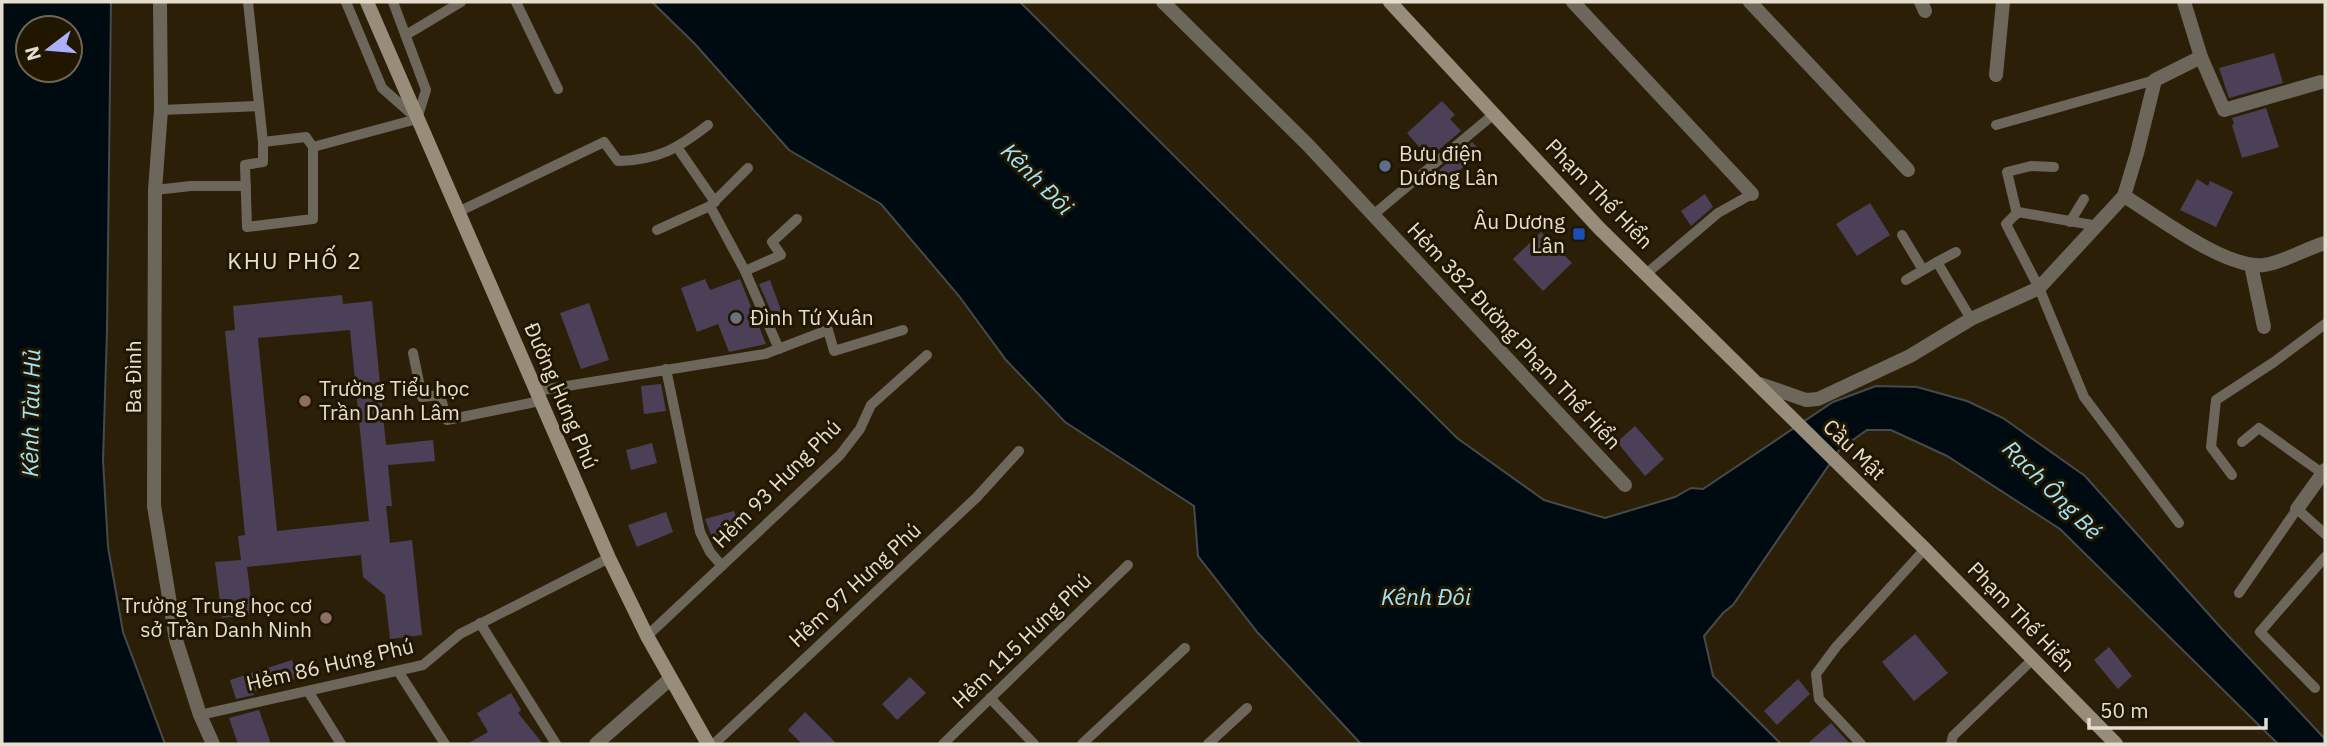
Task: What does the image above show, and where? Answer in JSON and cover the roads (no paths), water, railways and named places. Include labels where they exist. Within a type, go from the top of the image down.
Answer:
[{"type":"main road","name":"Đường Hưng Phú","points":[[367,2],[608,558],[670,679],[708,744]]},
{"type":"main road","name":"Phạm Thế Hiển","points":[[1390,2],[1599,228],[1760,384],[1783,410]]},
{"type":"main road","name":"Cầu Mật","points":[[1783,410],[1896,521]]},
{"type":"main road","name":"Phạm Thế Hiển","points":[[1896,521],[2116,744]]},
{"type":"street","name":"Ba Đình","points":[[160,2],[161,110],[155,190],[154,506],[176,640],[200,715],[213,744]]},
{"type":"street","name":"Hẻm 382 Đường Phạm Thế Hiển","points":[[1163,2],[1308,145],[1625,485]]},
{"type":"street","points":[[1573,2],[1752,194]]},
{"type":"street","points":[[1750,2],[1908,170]]},
{"type":"street","points":[[1996,75],[2003,2]]},
{"type":"street","points":[[2184,2],[2201,57],[2224,110],[2321,82]]},
{"type":"street","points":[[1760,384],[1806,400],[1818,400],[1910,356],[1971,319],[2039,288],[2124,196],[2155,80],[2201,57]]},
{"type":"street","points":[[2124,196],[2221,257],[2251,265],[2265,264],[2325,243]]},
{"type":"street","points":[[2251,265],[2264,327]]},
{"type":"street","points":[[2297,509],[2324,472]]},
{"type":"street","points":[[596,744],[670,679]]},
{"type":"lane","points":[[248,2],[263,162],[245,165],[247,227],[313,219],[313,147],[306,137],[263,142]]},
{"type":"lane","points":[[346,2],[382,88],[416,119]]},
{"type":"lane","points":[[393,2],[426,90],[416,119]]},
{"type":"lane","points":[[406,35],[461,2]]},
{"type":"lane","points":[[516,2],[558,89]]},
{"type":"lane","points":[[1996,125],[2155,80]]},
{"type":"lane","points":[[161,110],[259,106]]},
{"type":"lane","points":[[1373,215],[1494,114]]},
{"type":"lane","points":[[313,147],[416,119]]},
{"type":"lane","points":[[458,212],[604,142],[618,161],[644,160],[677,147],[708,125]]},
{"type":"lane","points":[[677,147],[713,204],[779,349]]},
{"type":"lane","points":[[2017,214],[2007,172],[2031,166],[2054,167]]},
{"type":"lane","points":[[657,230],[713,204],[748,168]]},
{"type":"lane","points":[[155,190],[191,186],[246,186]]},
{"type":"lane","points":[[1646,274],[1718,213],[1752,194]]},
{"type":"lane","points":[[2070,222],[2084,199]]},
{"type":"lane","points":[[2098,226],[2018,212],[2006,224],[2039,288],[2084,397],[2179,523]]},
{"type":"lane","points":[[745,271],[781,255],[772,242],[797,219]]},
{"type":"lane","points":[[1902,235],[1923,270]]},
{"type":"lane","points":[[1906,280],[1956,252]]},
{"type":"lane","points":[[1937,262],[1971,319]]},
{"type":"lane","points":[[2232,475],[2211,447],[2216,400],[2325,324]]},
{"type":"lane","points":[[413,354],[422,397],[440,395],[447,420],[538,396],[666,369],[765,354],[828,330],[834,351],[904,330]]},
{"type":"lane","name":"Hẻm 93 Hưng Phú","points":[[647,636],[840,455],[860,429],[871,405],[927,355]]},
{"type":"lane","points":[[666,369],[701,532],[710,552],[722,566]]},
{"type":"lane","points":[[2242,442],[2259,428],[2324,472]]},
{"type":"lane","name":"Hẻm 97 Hưng Phú","points":[[714,744],[976,498],[1019,451]]},
{"type":"lane","points":[[2239,593],[2297,509],[2325,534]]},
{"type":"lane","points":[[1861,744],[1819,699],[1816,674],[1836,647],[1925,549]]},
{"type":"lane","points":[[2315,688],[2260,632],[2325,557]]},
{"type":"lane","name":"Hẻm 86 Hưng Phú","points":[[200,715],[423,665],[460,634],[608,558]]},
{"type":"lane","name":"Hẻm 115 Hưng Phú","points":[[943,744],[1128,565]]},
{"type":"lane","points":[[481,623],[556,744]]},
{"type":"lane","points":[[1082,744],[1185,648]]},
{"type":"lane","points":[[1951,744],[1953,736],[2033,659]]},
{"type":"lane","points":[[398,671],[445,744]]},
{"type":"lane","points":[[308,691],[341,744]]},
{"type":"lane","points":[[990,698],[1034,744]]},
{"type":"lane","points":[[1208,744],[1247,708]]},
{"type":"water","name":"Kênh Tàu Hủ","points":[[2,2],[111,2],[103,460],[108,547],[123,632],[165,744],[2,744]]},
{"type":"water","name":"Kênh Đôi","points":[[652,2],[1020,2],[1457,438],[1544,500],[1605,518],[1675,497],[1691,488],[1703,489],[1833,402],[1876,386],[1917,387],[1967,401],[2003,418],[2085,476],[2325,739],[2325,744],[2278,744],[2060,529],[1947,456],[1891,430],[1867,430],[1840,449],[1733,605],[1704,636],[1713,676],[1781,744],[1361,744],[1258,633],[1198,556],[1194,506],[1065,422],[1006,360],[959,296],[881,204],[789,150],[695,44]]},
{"type":"place","name":"Bưu điện Dương Lân","points":[[1385,166]]},
{"type":"place","name":"Âu Dương Lân","points":[[1579,234]]},
{"type":"place","name":"Đình Tứ Xuân","points":[[736,318]]},
{"type":"place","name":"Trường Tiểu học Trần Danh Lâm","points":[[305,401]]},
{"type":"place","name":"Trường Trung học cơ sở Trần Danh Ninh","points":[[326,618]]},
{"type":"district","name":"KHU PHỐ 2","points":[[295,261]]},
{"type":"water label","name":"Rạch Ông Bé","points":[[2052,490]]}]
